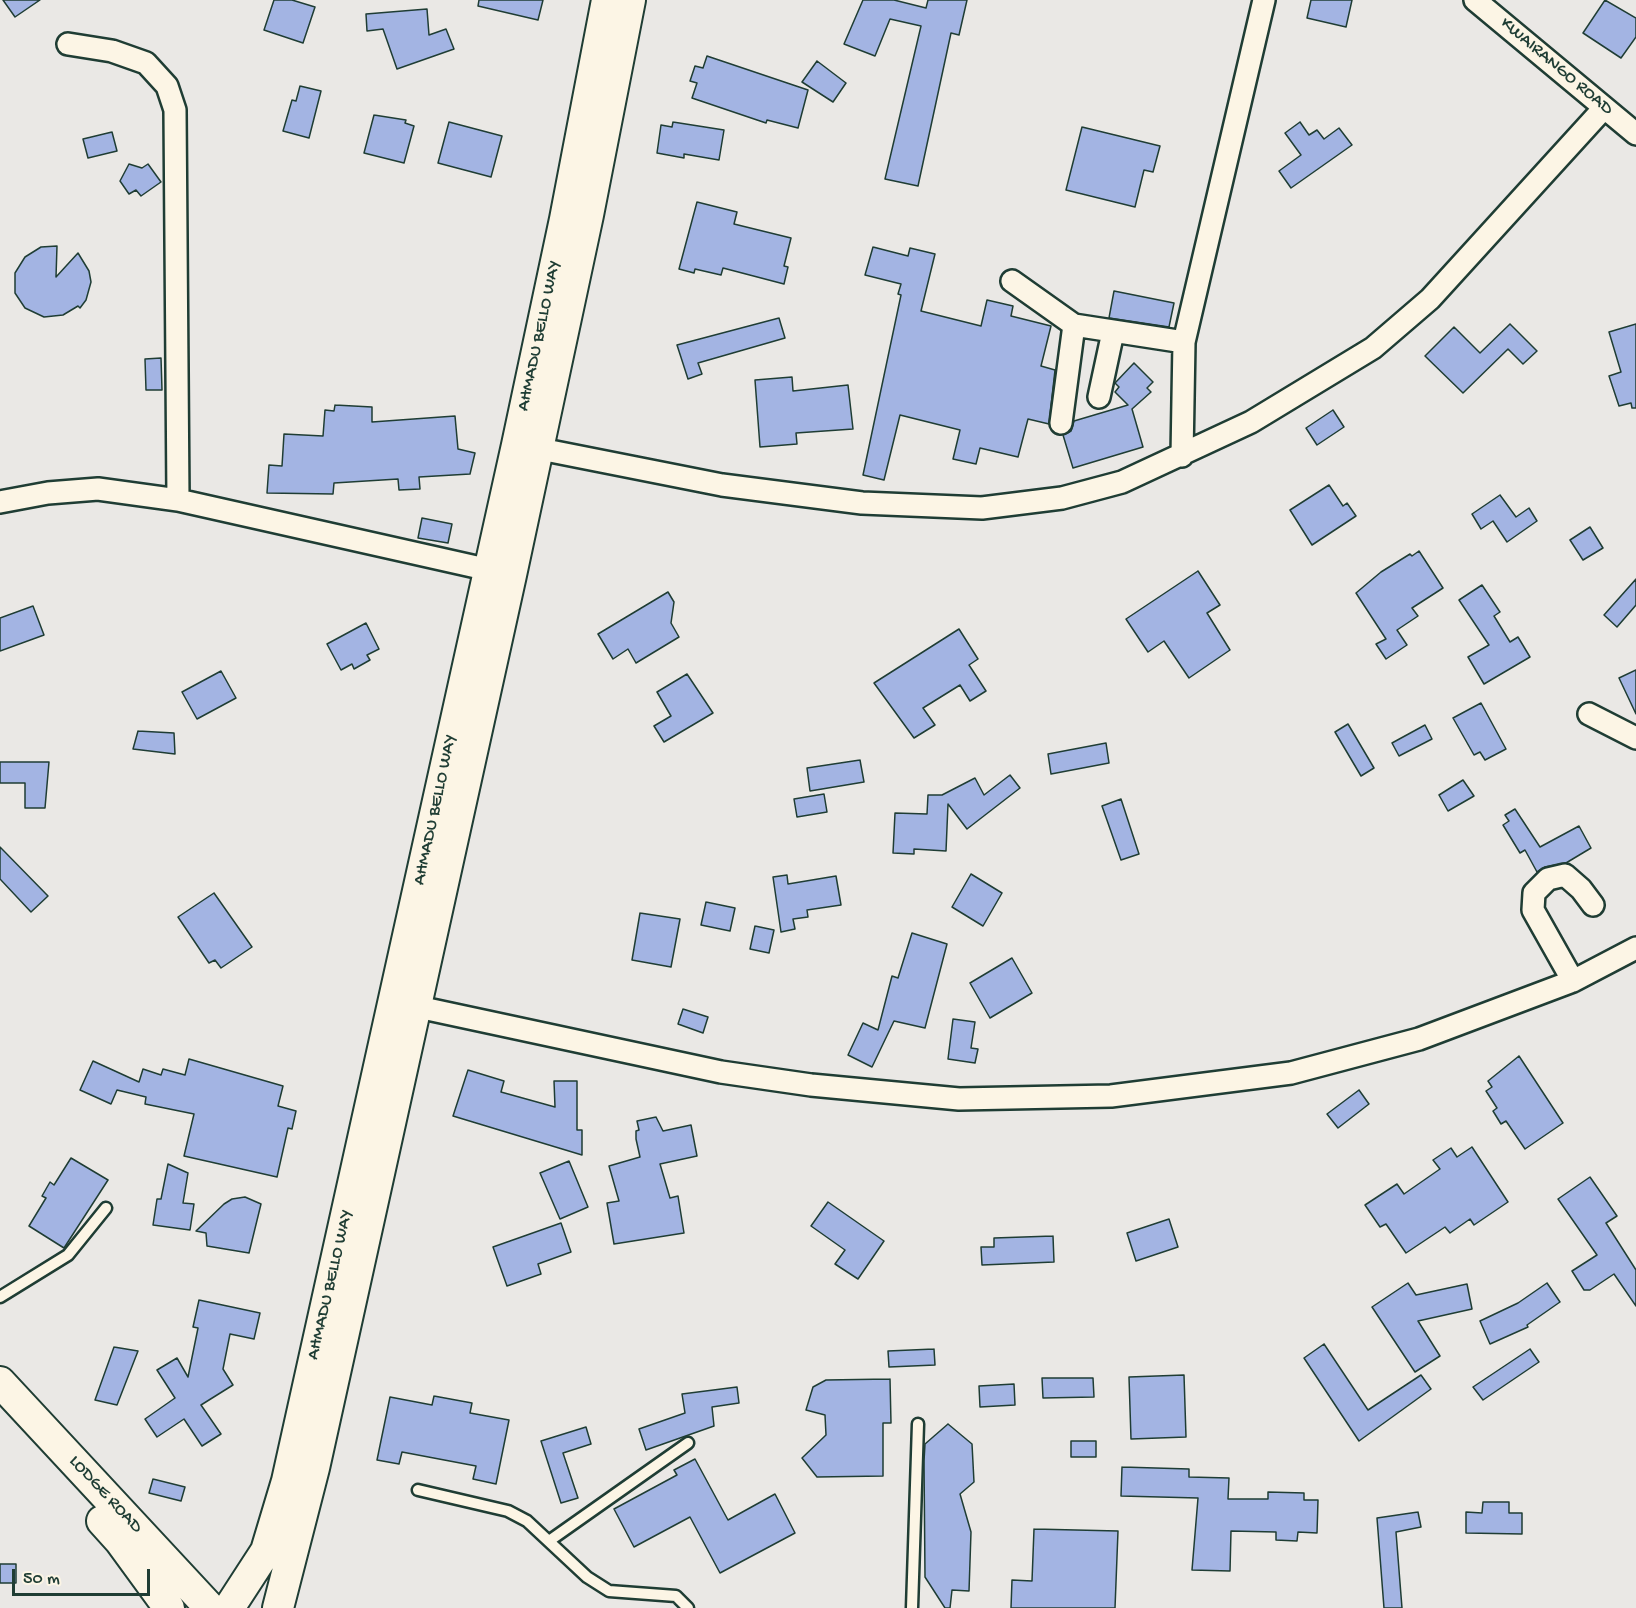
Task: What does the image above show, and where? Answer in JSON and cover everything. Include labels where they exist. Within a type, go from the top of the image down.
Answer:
[{"type":"main road","name":"AHMADU BELLO WAY","points":[[528,447],[565,219],[607,0]]},
{"type":"main road","name":"AHMADU BELLO WAY","points":[[278,1608],[314,1468],[372,1154],[528,447],[630,0]]},
{"type":"main road","name":"AHMADU BELLO WAY","points":[[230,1608],[267,1551],[277,1521],[372,1154]]},
{"type":"main road","name":"LODGE ROAD","points":[[0,1382],[210,1608]]},
{"type":"main road","name":"LODGE ROAD","points":[[0,1412],[120,1541],[169,1608]]},
{"type":"street","points":[[1182,456],[1184,342],[1264,0]]},
{"type":"street","name":"KWAIRANGO ROAD","points":[[1475,0],[1636,134]]},
{"type":"street","points":[[68,44],[112,51],[146,63],[167,86],[175,110],[178,500]]},
{"type":"street","points":[[528,447],[734,487],[862,503],[982,507],[1062,498],[1122,482],[1251,422],[1373,348],[1430,299],[1604,108]]},
{"type":"street","points":[[1012,281],[1074,325],[1184,342]]},
{"type":"street","points":[[1061,423],[1074,325]]},
{"type":"street","points":[[1099,397],[1113,332]]},
{"type":"street","points":[[0,502],[48,493],[98,489],[178,500],[500,573]]},
{"type":"street","points":[[1589,714],[1636,738]]},
{"type":"street","points":[[1572,981],[1533,910],[1533,892],[1548,879],[1564,875],[1581,889],[1593,904]]},
{"type":"street","points":[[405,1004],[721,1072],[811,1085],[959,1099],[1099,1096],[1291,1073],[1419,1040],[1572,981],[1636,948]]},
{"type":"lane","points":[[0,1297],[68,1255],[106,1208]]},
{"type":"lane","points":[[912,1608],[918,1424]]},
{"type":"lane","points":[[549,1541],[688,1443]]},
{"type":"lane","points":[[418,1490],[508,1511],[527,1521],[587,1577],[609,1591],[676,1596],[688,1608]]},
{"type":"building","points":[[3,0],[40,0],[15,17]]},
{"type":"building","points":[[274,0],[292,0],[315,7],[303,43],[264,30]]},
{"type":"building","points":[[479,0],[543,0],[538,20],[478,6]]},
{"type":"building","points":[[863,0],[894,0],[926,8],[928,0],[967,0],[959,35],[951,33],[918,186],[885,179],[921,26],[890,19],[875,56],[844,44]]},
{"type":"building","points":[[1311,0],[1352,0],[1346,27],[1307,18]]},
{"type":"building","points":[[1605,0],[1636,18],[1636,37],[1621,58],[1583,33]]},
{"type":"building","points":[[427,9],[429,35],[446,29],[454,49],[397,69],[383,29],[367,31],[366,14]]},
{"type":"building","points":[[707,56],[808,90],[798,128],[767,120],[766,123],[692,98],[697,83],[690,81],[695,66],[703,68]]},
{"type":"building","points":[[817,61],[846,83],[833,102],[802,82]]},
{"type":"building","points":[[300,86],[321,91],[309,138],[283,131],[292,100],[296,101]]},
{"type":"building","points":[[374,115],[406,120],[405,123],[414,126],[404,163],[364,153]]},
{"type":"building","points":[[449,122],[502,136],[491,177],[438,163]]},
{"type":"building","points":[[673,122],[724,130],[719,160],[684,154],[684,158],[657,153],[661,125],[672,127]]},
{"type":"building","points":[[1300,122],[1309,135],[1317,130],[1324,139],[1339,128],[1352,145],[1291,188],[1279,171],[1301,155],[1285,133]]},
{"type":"building","points":[[1082,127],[1160,146],[1153,172],[1144,170],[1135,207],[1066,190]]},
{"type":"building","points":[[112,132],[117,151],[88,158],[83,139]]},
{"type":"building","points":[[129,164],[142,168],[148,164],[161,182],[141,196],[136,190],[129,194],[120,181]]},
{"type":"building","points":[[697,202],[737,212],[734,224],[791,238],[784,266],[788,267],[784,284],[723,268],[721,275],[695,269],[694,273],[679,269]]},
{"type":"building","points":[[57,246],[56,277],[78,253],[89,271],[91,282],[86,300],[80,308],[78,306],[63,315],[44,317],[25,308],[15,293],[15,273],[25,257],[41,247]]},
{"type":"building","points":[[873,247],[908,256],[910,248],[935,254],[921,311],[981,326],[987,300],[1013,306],[1011,316],[1051,326],[1041,366],[1055,370],[1049,424],[1028,419],[1018,457],[980,448],[976,464],[953,459],[960,430],[900,415],[884,480],[863,475],[901,295],[898,294],[901,284],[865,275]]},
{"type":"building","points":[[1114,291],[1174,303],[1169,327],[1109,318]]},
{"type":"building","points":[[779,318],[785,338],[698,363],[702,374],[688,379],[677,345]]},
{"type":"building","points":[[1510,324],[1537,351],[1523,364],[1508,349],[1463,393],[1425,356],[1454,327],[1480,353]]},
{"type":"building","points":[[1636,324],[1636,408],[1632,408],[1631,403],[1619,406],[1609,376],[1621,372],[1609,332]]},
{"type":"building","points":[[161,358],[162,390],[146,390],[145,359]]},
{"type":"building","points":[[1134,363],[1153,382],[1147,388],[1151,392],[1132,409],[1143,447],[1073,468],[1063,435],[1071,431],[1074,421],[1128,405],[1115,392],[1119,387],[1115,383]]},
{"type":"building","points":[[792,377],[793,391],[848,385],[853,429],[796,433],[797,444],[760,447],[755,380]]},
{"type":"building","points":[[335,405],[372,407],[372,422],[455,416],[458,449],[475,453],[470,474],[419,477],[420,489],[399,490],[398,479],[334,483],[333,494],[267,493],[269,465],[282,466],[284,434],[323,436],[325,410],[334,411]]},
{"type":"building","points":[[1333,410],[1344,427],[1317,445],[1306,428]]},
{"type":"building","points":[[1329,485],[1343,506],[1347,503],[1356,516],[1312,545],[1290,510]]},
{"type":"building","points":[[1500,495],[1516,517],[1529,508],[1537,521],[1507,542],[1493,521],[1481,529],[1472,514]]},
{"type":"building","points":[[422,518],[452,524],[448,543],[418,538]]},
{"type":"building","points":[[1590,527],[1603,548],[1583,560],[1570,540]]},
{"type":"building","points":[[1419,551],[1443,588],[1412,608],[1418,616],[1397,630],[1407,645],[1386,659],[1376,644],[1386,639],[1356,593],[1381,572]]},
{"type":"building","points":[[1198,571],[1220,605],[1207,613],[1230,650],[1189,678],[1164,641],[1148,652],[1126,619]]},
{"type":"building","points":[[1636,579],[1636,605],[1617,627],[1604,615]]},
{"type":"building","points":[[1482,585],[1500,612],[1494,616],[1510,642],[1518,637],[1530,657],[1484,684],[1468,657],[1489,645],[1459,600]]},
{"type":"building","points":[[668,592],[674,602],[671,623],[679,637],[636,663],[628,649],[613,659],[598,634]]},
{"type":"building","points":[[33,606],[44,635],[0,651],[0,618]]},
{"type":"building","points":[[366,623],[379,649],[367,655],[370,660],[354,669],[352,664],[341,670],[327,644]]},
{"type":"building","points":[[959,629],[978,659],[969,665],[986,691],[970,701],[960,685],[923,708],[935,725],[914,738],[874,683]]},
{"type":"building","points":[[1636,670],[1636,714],[1619,678]]},
{"type":"building","points":[[221,671],[236,698],[197,719],[182,692]]},
{"type":"building","points":[[687,674],[713,713],[664,742],[654,726],[671,716],[657,692]]},
{"type":"building","points":[[1481,703],[1506,749],[1485,760],[1480,752],[1474,755],[1453,718]]},
{"type":"building","points":[[1348,724],[1374,768],[1361,776],[1335,732]]},
{"type":"building","points":[[1425,725],[1432,739],[1399,756],[1392,743]]},
{"type":"building","points":[[138,731],[174,733],[175,754],[133,749]]},
{"type":"building","points":[[1106,743],[1109,763],[1051,774],[1048,754]]},
{"type":"building","points":[[860,760],[864,782],[810,791],[807,768]]},
{"type":"building","points":[[0,762],[49,762],[45,808],[25,808],[25,783],[0,783]]},
{"type":"building","points":[[1010,775],[1020,788],[967,829],[948,804],[946,851],[914,849],[914,854],[893,853],[895,813],[927,814],[928,795],[942,795],[975,778],[984,795]]},
{"type":"building","points":[[1463,780],[1474,796],[1448,811],[1439,795]]},
{"type":"building","points":[[824,794],[827,812],[797,817],[794,799]]},
{"type":"building","points":[[1121,799],[1139,854],[1121,860],[1102,806]]},
{"type":"building","points":[[1515,809],[1540,847],[1579,826],[1591,848],[1566,863],[1545,867],[1537,872],[1525,850],[1520,853],[1503,825],[1509,821],[1505,815]]},
{"type":"building","points":[[0,847],[48,896],[31,912],[0,879]]},
{"type":"building","points":[[971,874],[1002,893],[983,926],[952,907]]},
{"type":"building","points":[[787,875],[788,884],[836,876],[841,905],[807,910],[808,917],[793,919],[795,929],[781,932],[773,877]]},
{"type":"building","points":[[214,893],[252,947],[221,968],[215,960],[209,963],[178,917]]},
{"type":"building","points":[[706,902],[735,908],[730,931],[701,925]]},
{"type":"building","points":[[640,913],[680,919],[671,967],[632,960]]},
{"type":"building","points":[[755,926],[774,930],[769,953],[750,949]]},
{"type":"building","points":[[912,933],[947,944],[925,1028],[894,1021],[872,1067],[848,1055],[863,1023],[878,1030],[892,976],[898,978]]},
{"type":"building","points":[[1012,958],[1032,993],[990,1018],[970,983]]},
{"type":"building","points":[[683,1009],[708,1017],[703,1033],[678,1024]]},
{"type":"building","points":[[953,1019],[975,1022],[971,1048],[978,1049],[975,1063],[948,1059]]},
{"type":"building","points":[[1519,1056],[1563,1123],[1525,1149],[1506,1121],[1501,1124],[1493,1111],[1497,1108],[1486,1091],[1492,1087],[1488,1081]]},
{"type":"building","points":[[189,1059],[283,1086],[278,1106],[296,1111],[292,1129],[288,1128],[277,1177],[184,1156],[194,1114],[145,1104],[146,1097],[117,1090],[111,1104],[80,1090],[93,1061],[139,1082],[143,1069],[161,1075],[163,1069],[185,1075]]},
{"type":"building","points":[[468,1070],[504,1081],[501,1092],[555,1107],[554,1081],[577,1081],[577,1130],[582,1130],[582,1155],[453,1116]]},
{"type":"building","points":[[1359,1090],[1369,1104],[1338,1128],[1327,1114]]},
{"type":"building","points":[[656,1117],[663,1131],[691,1125],[697,1156],[660,1164],[670,1198],[678,1196],[684,1233],[614,1244],[607,1203],[619,1201],[609,1166],[640,1157],[636,1139],[636,1131],[639,1130],[637,1121]]},
{"type":"building","points":[[1472,1147],[1508,1202],[1474,1225],[1470,1219],[1450,1233],[1445,1227],[1406,1253],[1386,1224],[1380,1227],[1365,1205],[1397,1184],[1404,1194],[1440,1169],[1433,1160],[1451,1148],[1457,1157]]},
{"type":"building","points":[[71,1158],[108,1180],[64,1248],[29,1226],[46,1198],[42,1196],[50,1182],[54,1185]]},
{"type":"building","points":[[569,1161],[588,1207],[560,1219],[540,1173]]},
{"type":"building","points":[[168,1164],[188,1173],[183,1203],[194,1204],[190,1230],[153,1225],[157,1199],[161,1199]]},
{"type":"building","points":[[1590,1177],[1617,1216],[1606,1223],[1636,1270],[1636,1306],[1614,1274],[1590,1290],[1584,1290],[1572,1271],[1597,1255],[1558,1199]]},
{"type":"building","points":[[245,1197],[261,1204],[249,1253],[207,1246],[206,1233],[196,1231],[224,1204],[232,1199]]},
{"type":"building","points":[[828,1202],[884,1241],[858,1279],[835,1264],[845,1250],[811,1226]]},
{"type":"building","points":[[1169,1219],[1178,1247],[1136,1261],[1127,1233]]},
{"type":"building","points":[[561,1223],[571,1252],[538,1264],[541,1274],[507,1286],[493,1247]]},
{"type":"building","points":[[1053,1236],[1054,1262],[982,1265],[981,1247],[994,1247],[994,1238]]},
{"type":"building","points":[[1408,1283],[1416,1295],[1467,1284],[1472,1309],[1418,1321],[1440,1356],[1415,1372],[1372,1307]]},
{"type":"building","points":[[1547,1283],[1560,1302],[1527,1325],[1528,1327],[1490,1344],[1480,1321],[1518,1303]]},
{"type":"building","points":[[199,1300],[260,1313],[254,1339],[230,1334],[223,1369],[233,1385],[201,1405],[221,1434],[202,1446],[184,1419],[157,1437],[145,1419],[175,1398],[157,1370],[177,1358],[188,1377],[198,1328],[193,1327]]},
{"type":"building","points":[[1324,1344],[1368,1410],[1421,1375],[1431,1389],[1359,1441],[1304,1358]]},
{"type":"building","points":[[114,1347],[138,1351],[117,1405],[95,1400]]},
{"type":"building","points":[[934,1349],[935,1365],[889,1367],[888,1351]]},
{"type":"building","points":[[1530,1349],[1539,1362],[1483,1400],[1473,1387]]},
{"type":"building","points":[[1184,1375],[1186,1437],[1131,1439],[1129,1377]]},
{"type":"building","points":[[1042,1378],[1093,1378],[1094,1397],[1043,1398]]},
{"type":"building","points":[[890,1379],[891,1423],[883,1423],[883,1476],[817,1477],[802,1458],[826,1435],[825,1415],[806,1410],[813,1387],[826,1380]]},
{"type":"building","points":[[1014,1384],[1015,1405],[980,1407],[979,1386]]},
{"type":"building","points":[[737,1387],[739,1403],[712,1407],[714,1426],[646,1450],[639,1429],[685,1413],[682,1394]]},
{"type":"building","points":[[434,1396],[472,1403],[470,1413],[509,1420],[496,1484],[473,1479],[476,1466],[402,1452],[399,1464],[377,1460],[390,1397],[432,1405]]},
{"type":"building","points":[[948,1424],[972,1444],[974,1482],[960,1494],[971,1532],[969,1591],[952,1590],[950,1608],[945,1608],[925,1577],[924,1461],[925,1444]]},
{"type":"building","points":[[586,1427],[591,1444],[563,1453],[578,1498],[561,1503],[541,1441]]},
{"type":"building","points":[[1071,1441],[1096,1441],[1096,1457],[1071,1457]]},
{"type":"building","points":[[695,1459],[728,1520],[775,1494],[795,1533],[720,1573],[690,1517],[634,1547],[614,1509],[677,1475],[674,1470]]},
{"type":"building","points":[[1122,1467],[1189,1469],[1189,1477],[1229,1478],[1228,1499],[1268,1499],[1268,1492],[1304,1493],[1304,1500],[1318,1500],[1317,1533],[1298,1532],[1297,1541],[1276,1540],[1276,1532],[1231,1531],[1230,1571],[1192,1570],[1198,1498],[1121,1496]]},
{"type":"building","points":[[153,1479],[185,1487],[181,1501],[149,1493]]},
{"type":"building","points":[[1483,1502],[1509,1502],[1509,1513],[1522,1513],[1522,1534],[1466,1533],[1466,1512],[1482,1513]]},
{"type":"building","points":[[1418,1512],[1421,1527],[1396,1532],[1402,1608],[1384,1608],[1377,1518]]},
{"type":"building","points":[[1034,1529],[1118,1531],[1115,1608],[1011,1608],[1012,1580],[1032,1581]]},
{"type":"building","points":[[0,1564],[16,1564],[16,1583],[0,1583]]}]
